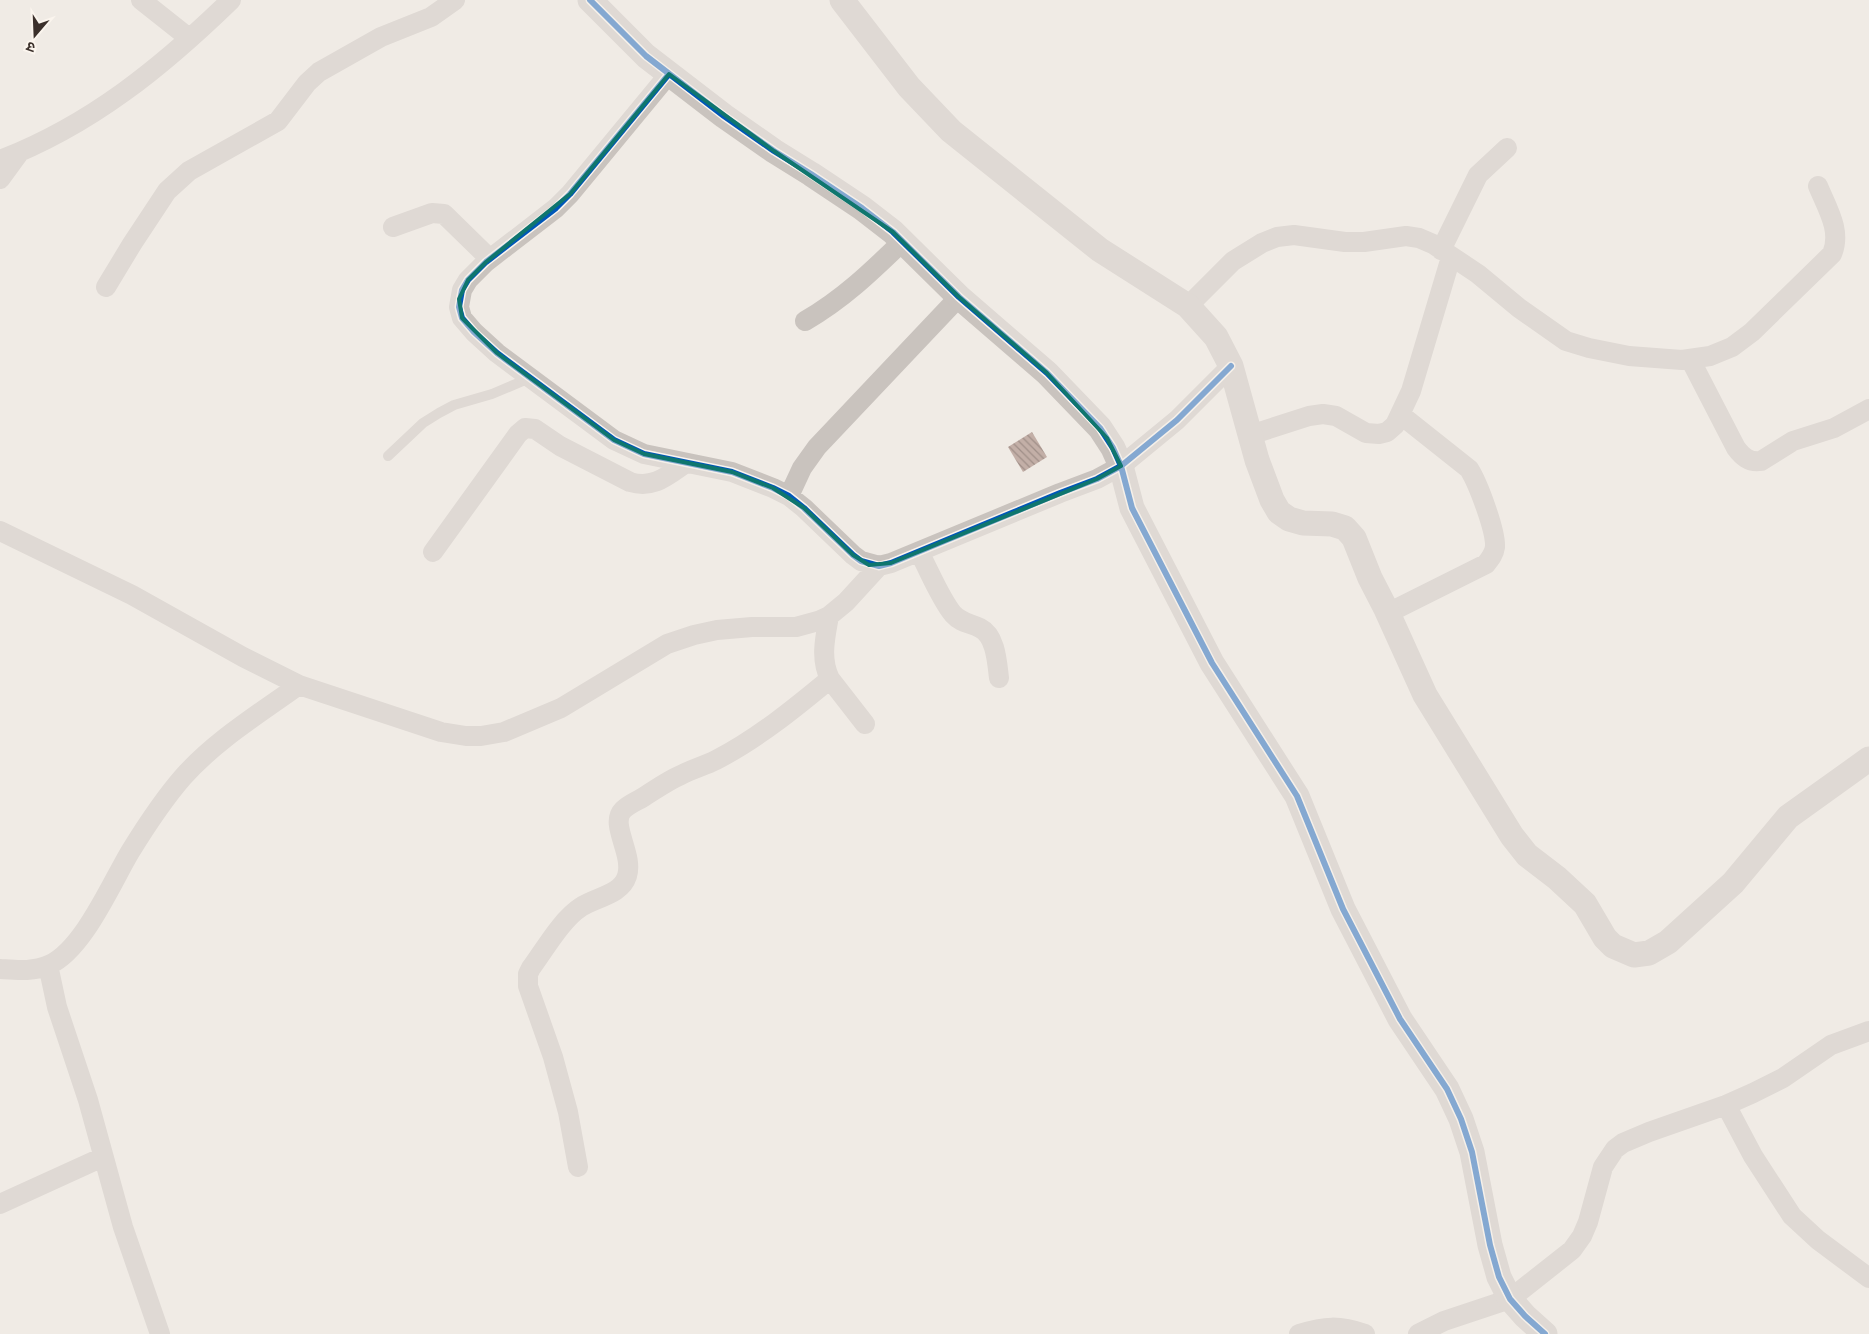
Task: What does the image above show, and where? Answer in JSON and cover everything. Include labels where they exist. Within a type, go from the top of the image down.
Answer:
[{"type":"street","points":[[141,0],[189,38]]},
{"type":"street","points":[[0,179],[9,156],[33,147],[75,124],[129,90],[231,0]]},
{"type":"street","points":[[106,287],[166,191],[189,171],[278,121],[307,83],[319,72],[381,37],[431,17],[455,0]]},
{"type":"street","points":[[590,0],[646,56],[724,116],[774,152],[862,208],[894,232],[959,297],[1047,373],[1100,428],[1113,448],[1121,466],[1132,508],[1212,663],[1297,796],[1343,909],[1400,1018],[1448,1090],[1461,1119],[1472,1152],[1490,1245],[1499,1277],[1510,1299],[1545,1334]]},
{"type":"street","points":[[842,0],[909,87],[951,132],[1100,250],[1188,306],[1216,337],[1231,366],[1264,480],[1279,512],[1289,519],[1304,523],[1332,524],[1345,528],[1354,538],[1370,578],[1425,695],[1512,836],[1527,855],[1557,878],[1585,904],[1605,938],[1613,946],[1634,955],[1649,953],[1668,942],[1732,883],[1788,817],[1869,759]]},
{"type":"street","points":[[669,74],[570,194],[556,208],[490,259],[468,280],[462,290],[459,307],[462,318],[497,353],[614,440],[644,454],[732,472],[773,488],[789,496],[853,556],[869,564],[879,566],[919,552],[1097,479],[1121,466],[1177,420],[1231,366]]},
{"type":"street","points":[[1250,435],[1309,416],[1323,414],[1336,416],[1366,433],[1379,434],[1387,432],[1395,425],[1411,391],[1446,254],[1478,175],[1507,148]]},
{"type":"street","points":[[1188,306],[1233,261],[1262,243],[1278,237],[1294,235],[1345,242],[1364,242],[1406,236],[1420,238],[1478,274],[1550,331],[1566,340],[1589,348],[1629,356],[1682,360],[1710,356],[1732,347],[1752,332],[1832,254],[1836,244],[1836,231],[1818,186]]},
{"type":"street","points":[[393,227],[432,213],[444,214],[490,259]]},
{"type":"street","points":[[805,321],[827,308],[859,284],[903,241]]},
{"type":"street","points":[[789,496],[802,468],[817,447],[959,297]]},
{"type":"street","points":[[1690,359],[1736,448],[1750,460],[1761,461],[1793,442],[1834,428],[1869,410]]},
{"type":"street","points":[[1388,613],[1486,564],[1493,556],[1495,545],[1476,481],[1469,469],[1401,415]]},
{"type":"street","points":[[433,552],[518,434],[525,428],[534,429],[560,446],[630,482],[641,485],[651,484],[662,479],[686,463]]},
{"type":"street","points":[[0,531],[132,595],[243,657],[299,685],[441,732],[466,736],[481,736],[504,732],[561,708],[667,644],[694,635],[752,626],[796,627],[818,622],[829,616],[846,602],[879,566]]},
{"type":"street","points":[[919,552],[952,612],[961,621],[980,628],[988,634],[995,653],[1000,678]]},
{"type":"street","points":[[829,616],[824,654],[826,672],[865,724]]},
{"type":"street","points":[[578,1167],[568,1112],[553,1058],[528,986],[528,974],[531,968],[574,913],[617,889],[623,883],[627,876],[628,858],[618,826],[621,812],[667,782],[717,759],[770,726],[830,679]]},
{"type":"street","points":[[0,969],[27,970],[48,965],[63,956],[79,939],[131,851],[155,814],[182,778],[224,738],[299,685]]},
{"type":"street","points":[[48,965],[57,1007],[88,1100],[123,1227],[160,1334]]},
{"type":"street","points":[[1418,1334],[1444,1321],[1510,1299],[1572,1250],[1582,1236],[1603,1167],[1615,1149],[1623,1143],[1726,1105],[1783,1078],[1831,1045],[1869,1031]]},
{"type":"street","points":[[1726,1105],[1753,1156],[1792,1216],[1818,1240],[1869,1278]]},
{"type":"street","points":[[0,1204],[103,1157]]},
{"type":"street","points":[[1299,1334],[1321,1328],[1336,1327],[1348,1328],[1365,1334]]},
{"type":"lane","points":[[388,456],[423,423],[439,413],[454,405],[492,394],[530,378]]},
{"type":"highlighted area","points":[[669,74],[774,151],[893,232],[959,297],[1047,373],[1107,438],[1121,466],[1097,479],[891,563],[869,565],[853,555],[804,508],[773,488],[732,472],[644,454],[614,440],[497,353],[462,318],[459,299],[468,280],[486,262],[570,194]]},
{"type":"building","points":[[1032,432],[1047,457],[1023,472],[1008,447]]},
{"type":"cycle path","points":[[590,0],[646,56],[724,116],[862,208],[893,232],[959,297],[1047,373],[1100,428],[1113,448],[1121,466],[1132,508],[1212,663],[1297,796],[1343,909],[1400,1019],[1447,1089],[1461,1119],[1472,1152],[1490,1245],[1499,1277],[1510,1299],[1545,1334]]},
{"type":"cycle path","points":[[669,74],[570,194],[556,208],[486,262],[468,280],[462,290],[459,307],[462,318],[497,353],[614,440],[644,454],[732,472],[773,488],[789,496],[804,508],[861,561],[879,566],[891,563],[1097,479],[1121,466],[1177,420],[1231,366]]}]
